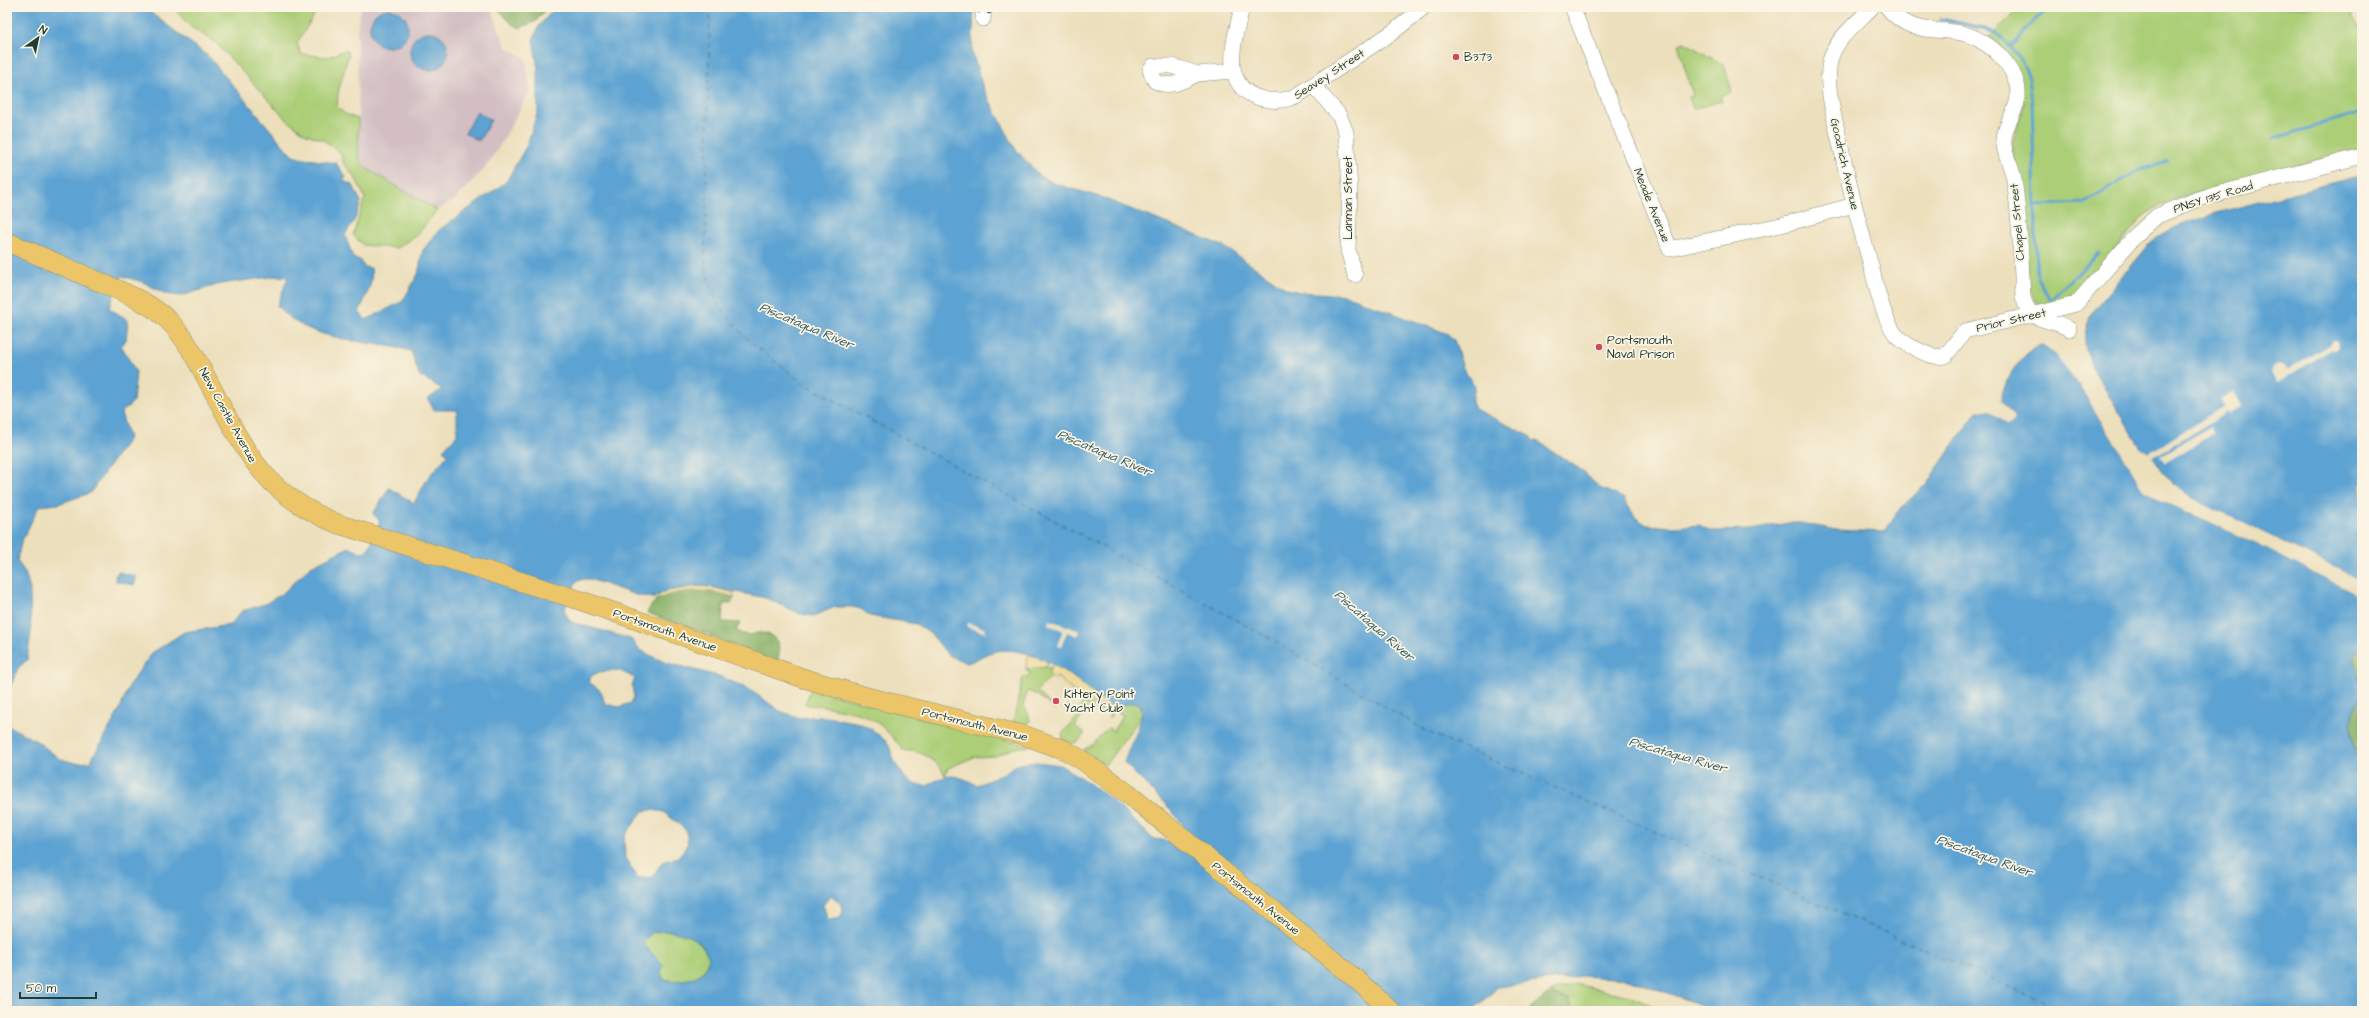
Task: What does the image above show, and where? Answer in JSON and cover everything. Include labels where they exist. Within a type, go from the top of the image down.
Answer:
[{"type":"main road","name":"New Castle Avenue","points":[[7,242],[122,291],[166,318],[181,334],[246,453],[275,487],[312,512],[367,533],[486,570]]},
{"type":"main road","name":"Portsmouth Avenue","points":[[486,570],[579,600],[806,679],[871,698],[1023,735],[1065,750],[1082,760],[1144,807],[1356,979],[1391,1011]]},
{"type":"street","points":[[1197,74],[1233,71],[1232,57],[1242,7]]},
{"type":"street","name":"Seavey Street","points":[[1233,71],[1238,82],[1247,92],[1254,96],[1270,101],[1288,100],[1393,32],[1424,7]]},
{"type":"street","name":"Meade Avenue","points":[[1572,7],[1670,249],[1785,224],[1854,205]]},
{"type":"street","name":"Goodrich Avenue","points":[[1872,7],[1838,42],[1833,51],[1829,69],[1834,117],[1854,205],[1879,295],[1893,332]]},
{"type":"street","name":"Chapel Street","points":[[1887,7],[1904,24],[1979,39],[2000,55],[2011,70],[2019,97],[2018,105],[2006,128],[2004,144],[2005,156],[2014,179],[2023,297],[2026,308],[2032,316]]},
{"type":"street","name":"Lanman Street","points":[[1313,85],[1340,114],[1346,132],[1350,188],[1348,250],[1355,274]]},
{"type":"street","name":"PNSY 135 Road","points":[[2076,304],[2136,235],[2157,216],[2198,199],[2362,156]]},
{"type":"street","name":"Prior Street","points":[[1893,332],[1922,352],[1938,357],[1949,353],[1960,335],[1965,331],[2032,316],[2076,304]]},
{"type":"street","points":[[2032,316],[2063,325],[2069,329]]},
{"type":"shaded area","points":[[361,7],[491,7],[506,47],[526,58],[530,90],[501,144],[484,169],[452,202],[437,210],[365,168],[359,159],[357,29]]},
{"type":"green space","points":[[173,7],[319,7],[297,43],[301,54],[328,57],[345,50],[349,53],[338,93],[337,107],[345,114],[358,119],[359,159],[365,168],[437,210],[417,235],[396,248],[363,245],[353,235],[365,198],[356,179],[344,164],[340,152],[322,139],[306,134],[287,120],[216,43],[191,27]]},
{"type":"green space","points":[[496,7],[547,7],[536,21],[520,28],[513,25]]},
{"type":"green space","points":[[2020,7],[2347,7],[2362,32],[2362,148],[2172,200],[2152,210],[2139,221],[2073,298],[2041,305],[2035,300],[2029,290],[2024,192],[2013,153],[2012,143],[2024,104],[1989,38]]},
{"type":"green space","points":[[1684,42],[1724,65],[1732,92],[1720,96],[1722,101],[1693,109],[1689,97],[1693,96],[1678,44]]},
{"type":"green space","points":[[698,589],[734,597],[731,604],[723,604],[722,622],[740,623],[736,631],[746,635],[760,633],[772,636],[778,643],[779,648],[777,663],[694,629],[647,613],[656,601],[668,594]]},
{"type":"green space","points":[[2362,647],[2362,683],[2356,668],[2355,660]]},
{"type":"green space","points":[[1042,667],[1051,668],[1050,678],[1037,691],[1056,710],[1037,695],[1028,691],[1023,705],[1028,713],[1030,721],[1020,727],[1013,723],[1023,677],[1028,678],[1030,672],[1026,671],[1026,669]]},
{"type":"green space","points":[[2362,688],[2362,760],[2358,757],[2351,733],[2351,725]]},
{"type":"green space","points":[[811,689],[1030,746],[1015,748],[995,756],[974,757],[948,768],[945,776],[938,765],[928,757],[916,752],[904,751],[878,723],[870,718],[861,714],[805,704]]},
{"type":"green space","points":[[1083,701],[1103,706],[1134,702],[1140,704],[1142,715],[1105,765],[1083,750],[1092,745],[1108,728],[1114,731],[1123,715],[1114,710],[1109,718],[1110,713],[1103,709],[1101,712],[1088,706],[1075,727],[1085,733],[1078,742],[1071,744],[1063,740],[1062,734],[1077,717]]},
{"type":"green space","points":[[670,931],[694,938],[706,951],[709,958],[705,969],[700,974],[685,980],[663,979],[661,972],[663,966],[643,942],[653,932]]},
{"type":"green space","points":[[1575,984],[1629,996],[1665,1011],[1572,1011],[1572,1005],[1553,995],[1552,991]]},
{"type":"green space","points":[[1552,991],[1553,995],[1569,999],[1572,1011],[1528,1011]]},
{"type":"sand","points":[[697,586],[711,587],[734,593],[734,597],[714,592],[695,591],[676,593],[656,600],[653,598],[667,591]]},
{"type":"sand","points":[[1030,655],[1049,661],[1046,667],[1026,669],[1027,659]]},
{"type":"sand","points":[[1053,663],[1112,705],[1106,707],[1091,703],[1083,699],[1059,678],[1050,678],[1049,671]]},
{"type":"water","name":"Piscataqua River","points":[[7,7],[147,7],[150,12],[209,57],[289,152],[299,158],[336,163],[346,177],[343,181],[353,185],[361,202],[355,219],[345,235],[353,258],[360,260],[364,267],[371,268],[372,274],[370,285],[359,312],[366,320],[403,301],[418,274],[423,250],[439,230],[506,182],[527,145],[538,111],[538,68],[533,40],[539,26],[556,7],[974,7],[972,52],[983,88],[1016,150],[1039,175],[1053,183],[1103,198],[1223,246],[1287,289],[1300,292],[1345,295],[1448,334],[1454,340],[1463,368],[1475,387],[1472,402],[1475,409],[1530,436],[1532,440],[1539,442],[1581,470],[1600,488],[1623,498],[1636,518],[1647,525],[1674,527],[1699,525],[1711,531],[1751,530],[1788,523],[1800,523],[1837,530],[1885,532],[1897,512],[1927,483],[1977,411],[1991,412],[2007,426],[2016,419],[2001,400],[2002,393],[2010,376],[2029,352],[2042,346],[2060,358],[2070,371],[2143,488],[2162,501],[2258,545],[2362,597],[2362,647],[2354,655],[2362,688],[2351,725],[2351,733],[2358,757],[2362,760],[2362,1011],[1711,1011],[1701,1005],[1628,979],[1582,976],[1498,987],[1472,1011],[7,1011],[7,725],[38,742],[60,759],[76,763],[90,762],[119,711],[130,684],[152,653],[184,632],[230,625],[242,611],[265,604],[283,593],[311,566],[349,547],[364,553],[370,546],[380,521],[373,514],[389,488],[414,503],[429,476],[448,455],[443,450],[457,435],[457,410],[434,410],[428,399],[442,389],[419,375],[411,351],[322,334],[290,318],[277,306],[288,277],[278,276],[220,284],[181,296],[166,294],[143,282],[122,276],[109,308],[128,320],[126,340],[121,345],[136,372],[133,402],[121,413],[129,438],[90,493],[58,504],[39,506],[21,543],[17,561],[25,572],[30,589],[31,633],[27,660],[18,668],[7,695]],"holes":[[[583,579],[590,579],[636,595],[653,598],[667,591],[697,586],[711,587],[766,598],[801,614],[814,616],[835,607],[852,607],[861,609],[870,616],[916,624],[932,635],[948,655],[967,663],[989,653],[1001,650],[1026,653],[1051,663],[1073,677],[1096,696],[1109,704],[1140,704],[1141,717],[1139,725],[1124,763],[1173,812],[1183,825],[1171,841],[1153,839],[1112,800],[1086,781],[1060,765],[1036,762],[1018,764],[999,776],[977,785],[952,776],[941,778],[927,786],[916,785],[905,778],[895,763],[888,743],[874,731],[860,723],[821,716],[800,718],[780,711],[750,690],[722,677],[664,662],[640,650],[631,639],[571,622],[564,611],[576,582]],[[618,670],[635,678],[632,686],[634,697],[631,703],[619,707],[605,704],[601,691],[589,682],[591,676],[599,672]],[[652,810],[664,812],[686,830],[688,843],[679,857],[662,862],[653,877],[638,878],[625,858],[624,837],[643,811]],[[831,895],[840,903],[843,912],[838,919],[828,919],[823,905]],[[670,931],[694,938],[706,951],[709,958],[704,971],[695,977],[685,980],[663,979],[661,972],[663,966],[643,942],[653,932]]]},
{"type":"water","points":[[385,9],[393,9],[403,14],[407,21],[407,35],[403,42],[393,47],[385,47],[375,42],[373,39],[370,32],[370,24],[375,14],[378,12]]},
{"type":"water","points":[[425,32],[433,32],[443,37],[447,44],[447,58],[443,65],[433,70],[425,70],[415,65],[413,62],[410,55],[410,47],[415,37],[418,35]]},
{"type":"water","points":[[477,112],[491,120],[479,141],[465,133]]},
{"type":"water","points":[[2362,175],[2362,581],[2200,502],[2176,488],[2149,453],[2142,449],[2092,368],[2084,345],[2086,329],[2091,314],[2148,246],[2157,238],[2176,227],[2213,214]]},
{"type":"water","points":[[118,572],[135,576],[136,580],[134,585],[116,581],[115,576]]},
{"type":"pier","points":[[2333,340],[2337,341],[2338,348],[2333,351],[2331,349],[2277,383],[2271,373],[2273,367],[2278,364],[2284,366],[2287,370],[2329,345]]},
{"type":"pier","points":[[2082,345],[2084,345],[2092,368],[2130,432],[2142,449],[2149,453],[2224,406],[2220,399],[2233,392],[2242,406],[2229,414],[2227,411],[2152,458],[2156,465],[2171,483],[2188,496],[2362,581],[2362,583],[2199,504],[2174,490],[2129,433],[2090,369]]},
{"type":"pier","points":[[2059,354],[2079,381],[2144,487],[2163,500],[2348,587],[2362,595],[2362,597],[2258,545],[2162,501],[2143,488],[2077,382],[2056,355]]},
{"type":"pier","points":[[2210,426],[2214,433],[2165,463],[2161,456]]},
{"type":"pier","points":[[1050,620],[1080,631],[1078,636],[1067,632],[1061,647],[1057,646],[1063,630],[1048,625]]},
{"type":"pier","points":[[968,623],[984,628],[986,633],[967,627]]},
{"type":"waterway","points":[[2010,47],[2037,18],[2053,7]]},
{"type":"waterway","points":[[1940,19],[1983,28],[2001,36],[2020,58],[2029,78],[2032,102],[2037,274],[2039,281],[2049,298],[2051,299],[2099,253]]},
{"type":"waterway","points":[[2273,139],[2362,112]]},
{"type":"waterway","points":[[2037,205],[2085,203],[2139,170],[2168,161]]},
{"type":"ferry route","points":[[710,7],[705,268],[717,304],[749,341],[803,383],[1269,638],[1428,732],[2064,1011]]},
{"type":"railway","points":[[979,11],[980,7]]},
{"type":"railway","points":[[989,7],[989,12]]},
{"type":"place","name":"B373","points":[[1456,57]]},
{"type":"place","name":"Portsmouth Naval Prison","points":[[1599,347]]},
{"type":"place","name":"Kittery Point Yacht Club","points":[[1056,701]]}]
